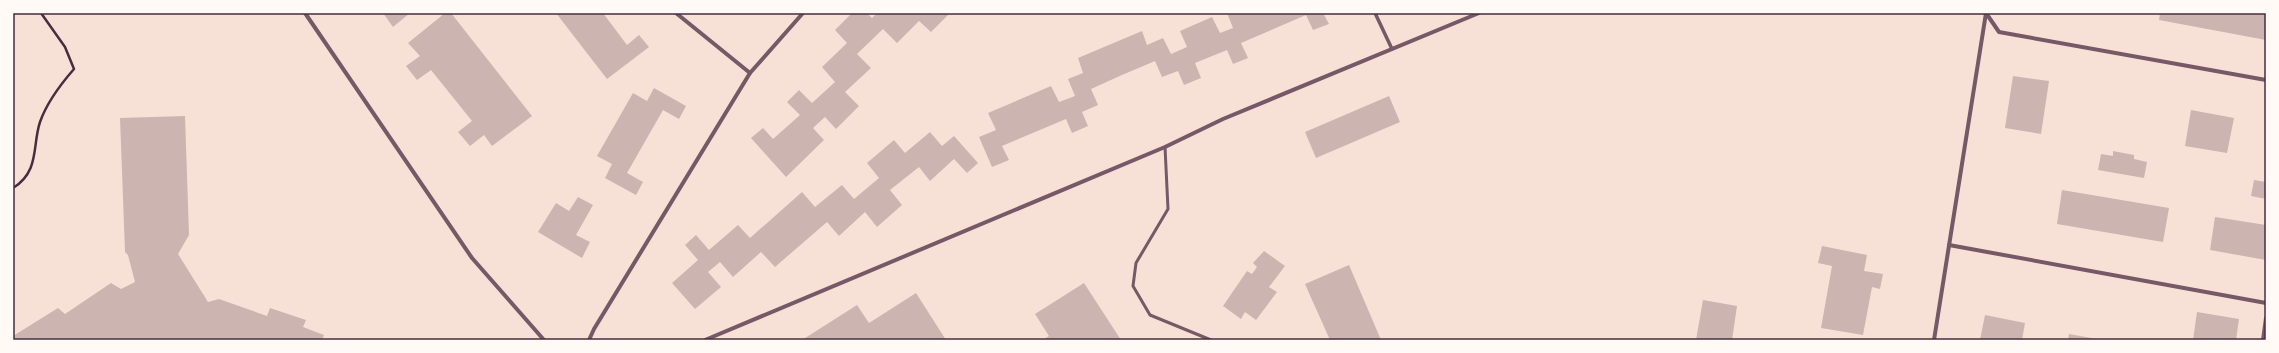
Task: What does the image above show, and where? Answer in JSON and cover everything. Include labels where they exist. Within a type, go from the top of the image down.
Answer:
[{"type":"street","points":[[305,13],[472,258],[544,340]]},
{"type":"street","points":[[676,13],[750,73]]},
{"type":"street","points":[[589,340],[594,329],[750,73],[803,13]]},
{"type":"street","points":[[1375,13],[1392,49]]},
{"type":"street","points":[[706,340],[1165,147],[1223,119],[1479,13]]},
{"type":"street","points":[[1986,13],[1999,32],[2266,80]]},
{"type":"street","points":[[1934,340],[1986,13]]},
{"type":"street","points":[[1949,245],[2266,303]]},
{"type":"street","points":[[2263,340],[2266,318]]},
{"type":"lane","points":[[1165,147],[1168,209],[1136,263],[1133,286],[1150,315],[1211,340]]},
{"type":"path","points":[[13,188],[24,181],[36,154],[40,122],[55,91],[74,69],[65,47],[41,13]]},
{"type":"building","points":[[383,13],[410,13],[393,27]]},
{"type":"building","points":[[445,13],[451,13],[532,116],[492,146],[484,135],[470,146],[458,132],[472,121],[431,70],[417,80],[406,66],[420,56],[408,43]]},
{"type":"building","points":[[556,13],[603,13],[627,45],[639,35],[649,47],[607,79]]},
{"type":"building","points":[[852,13],[867,13],[872,18],[877,13],[950,13],[931,32],[919,21],[897,43],[883,29],[857,54],[871,68],[845,92],[859,106],[836,129],[825,117],[813,128],[824,140],[786,177],[751,138],[763,128],[773,139],[800,115],[787,102],[799,90],[812,103],[835,82],[822,67],[847,43],[835,30]]},
{"type":"building","points":[[1227,13],[1323,13],[1329,24],[1313,30],[1306,15],[1241,43],[1248,58],[1233,64],[1227,50],[1195,63],[1201,78],[1184,85],[1178,71],[1162,77],[1155,61],[1122,75],[1091,89],[1098,105],[1082,112],[1088,126],[1072,133],[1066,119],[1002,146],[1009,160],[992,167],[979,137],[996,130],[988,113],[1051,86],[1059,102],[1075,96],[1068,79],[1083,73],[1078,58],[1142,31],[1147,45],[1163,38],[1171,54],[1187,47],[1180,31],[1212,17],[1220,33],[1233,28]]},
{"type":"building","points":[[2160,13],[2266,13],[2266,40],[2159,20]]},
{"type":"building","points":[[2013,76],[2049,81],[2041,134],[2005,128]]},
{"type":"building","points":[[654,88],[686,106],[679,119],[663,110],[627,173],[643,182],[636,195],[605,178],[612,164],[597,156],[633,93],[647,101]]},
{"type":"building","points":[[1389,96],[1400,122],[1316,158],[1305,132]]},
{"type":"building","points":[[2191,110],[2234,118],[2227,153],[2185,146]]},
{"type":"building","points":[[185,116],[189,235],[178,254],[208,302],[219,299],[267,316],[270,308],[306,320],[303,327],[324,335],[322,340],[15,340],[13,336],[58,308],[65,314],[111,283],[121,289],[135,282],[128,255],[125,252],[120,118]]},
{"type":"building","points":[[930,132],[942,146],[954,136],[978,163],[967,173],[954,159],[930,181],[919,167],[890,190],[902,205],[877,227],[865,212],[839,236],[827,222],[775,267],[761,252],[733,277],[720,262],[708,272],[721,287],[695,309],[672,283],[698,260],[685,245],[696,235],[709,250],[738,225],[750,238],[802,192],[815,207],[842,185],[854,199],[879,178],[867,163],[894,140],[905,153]]},
{"type":"building","points":[[2113,151],[2134,155],[2134,159],[2147,162],[2144,178],[2098,170],[2101,154],[2113,156]]},
{"type":"building","points":[[2254,180],[2266,182],[2266,199],[2251,196]]},
{"type":"building","points":[[2062,190],[2169,208],[2163,242],[2057,224]]},
{"type":"building","points":[[578,197],[593,205],[576,235],[590,242],[582,258],[538,232],[556,203],[569,211]]},
{"type":"building","points":[[2215,217],[2266,225],[2266,260],[2210,250]]},
{"type":"building","points":[[1822,246],[1867,255],[1864,271],[1883,274],[1880,289],[1872,287],[1863,335],[1821,328],[1832,266],[1818,263]]},
{"type":"building","points":[[1264,251],[1285,266],[1269,287],[1277,292],[1256,320],[1245,312],[1241,319],[1223,306],[1247,271],[1252,274],[1257,267],[1253,263]]},
{"type":"building","points":[[1349,265],[1381,340],[1330,340],[1305,284]]},
{"type":"building","points":[[1084,283],[1121,340],[1043,340],[1049,336],[1035,314]]},
{"type":"building","points":[[916,293],[946,340],[802,340],[857,305],[869,323]]},
{"type":"building","points":[[1703,300],[1737,306],[1732,340],[1696,340]]},
{"type":"building","points":[[2197,312],[2239,319],[2236,340],[2193,340]]},
{"type":"building","points":[[1985,315],[2025,323],[2022,340],[1980,340]]},
{"type":"building","points":[[2069,334],[2097,339],[2097,340],[2068,340]]}]
